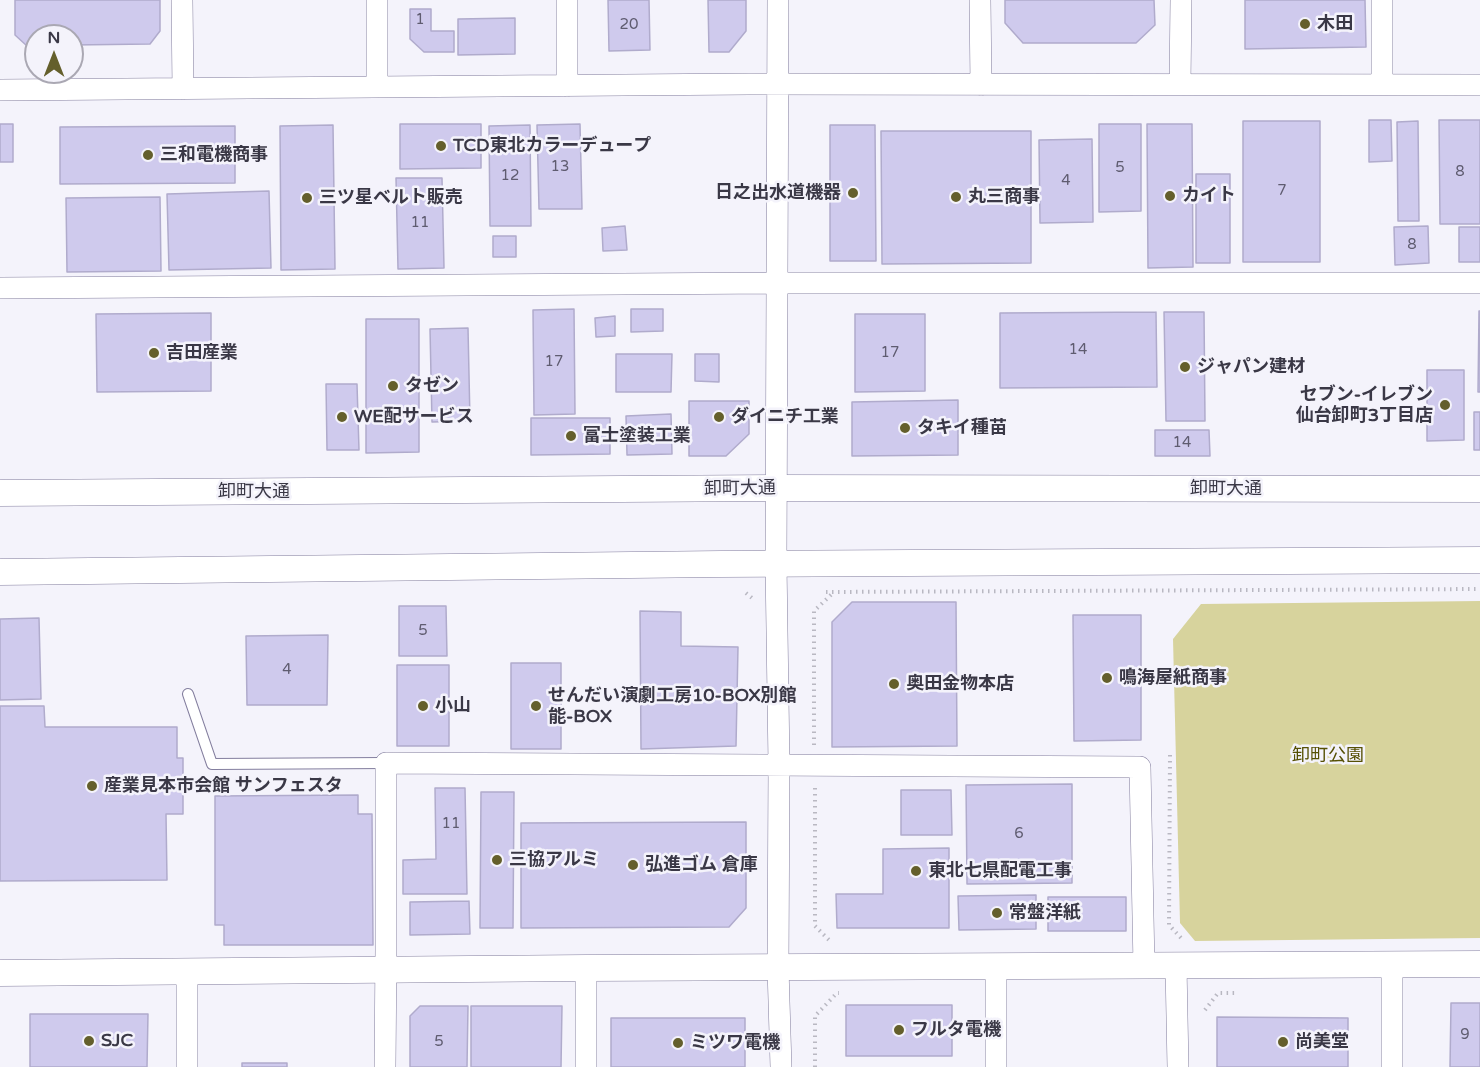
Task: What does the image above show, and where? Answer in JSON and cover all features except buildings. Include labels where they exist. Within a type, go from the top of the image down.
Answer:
[{"type":"street","points":[[182,0],[183,89]]},
{"type":"street","points":[[376,87],[377,0]]},
{"type":"street","points":[[567,0],[567,86]]},
{"type":"street","points":[[778,0],[776,564],[779,764],[778,968],[781,1067]]},
{"type":"street","points":[[980,0],[981,85]]},
{"type":"street","points":[[1180,84],[1181,0]]},
{"type":"street","points":[[1382,0],[1382,84]]},
{"type":"street","points":[[0,90],[778,84],[1480,85]]},
{"type":"street","points":[[0,288],[777,283],[1480,283]]},
{"type":"street","name":"卸町大通","points":[[0,493],[776,488],[1480,489]]},
{"type":"street","points":[[0,572],[1480,560]]},
{"type":"street","points":[[385,1067],[386,763],[1140,767],[1144,966]]},
{"type":"street","points":[[1178,1067],[1182,955]]},
{"type":"street","points":[[0,973],[1144,966],[1182,955],[1392,964],[1480,964]]},
{"type":"street","points":[[1392,964],[1392,1067]]},
{"type":"street","points":[[996,967],[996,1067]]},
{"type":"street","points":[[586,968],[586,1067]]},
{"type":"street","points":[[187,972],[187,1067]]},
{"type":"lane","points":[[188,694],[212,764],[386,763]]},
{"type":"path","points":[[826,592],[1480,589]]},
{"type":"path","points":[[1170,756],[1169,926],[1182,955]]},
{"type":"path","points":[[815,1067],[815,1016],[837,993],[849,993]]},
{"type":"path","points":[[1205,1010],[1218,993],[1242,993]]},
{"type":"green space","name":"卸町公園","points":[[1480,601],[1480,938],[1195,941],[1180,923],[1173,639],[1201,604]]},
{"type":"place","name":"木田","points":[[1305,24]]},
{"type":"place","name":"TCD東北カラーデュープ","points":[[441,146]]},
{"type":"place","name":"三和電機商事","points":[[148,155]]},
{"type":"place","name":"日之出水道機器","points":[[853,193]]},
{"type":"place","name":"カイト","points":[[1170,196]]},
{"type":"place","name":"丸三商事","points":[[956,197]]},
{"type":"place","name":"三ツ星ベルト販売","points":[[307,198]]},
{"type":"place","name":"吉田産業","points":[[154,353]]},
{"type":"place","name":"ジャパン建材","points":[[1185,367]]},
{"type":"place","name":"タゼン","points":[[393,386]]},
{"type":"place","name":"セブン-イレブン 仙台卸町3丁目店","points":[[1445,405]]},
{"type":"place","name":"WE配サービス","points":[[342,417]]},
{"type":"place","name":"ダイニチ工業","points":[[719,417]]},
{"type":"place","name":"タキイ種苗","points":[[905,428]]},
{"type":"place","name":"富士塗装工業","points":[[571,436]]},
{"type":"place","name":"鳴海屋紙商事","points":[[1107,678]]},
{"type":"place","name":"奥田金物本店","points":[[894,684]]},
{"type":"place","name":"小山","points":[[423,706]]},
{"type":"place","name":"せんだい演劇工房10-BOX別館 能-BOX","points":[[536,706]]},
{"type":"place","name":"産業見本市会館 サンフェスタ","points":[[92,786]]},
{"type":"place","name":"三協アルミ","points":[[497,860]]},
{"type":"place","name":"弘進ゴム 倉庫","points":[[633,865]]},
{"type":"place","name":"東北七県配電工事","points":[[916,871]]},
{"type":"place","name":"常盤洋紙","points":[[997,913]]},
{"type":"place","name":"フルタ電機","points":[[899,1030]]},
{"type":"place","name":"SJC","points":[[89,1041]]},
{"type":"place","name":"尚美堂","points":[[1283,1042]]},
{"type":"place","name":"ミツワ電機","points":[[678,1043]]}]
